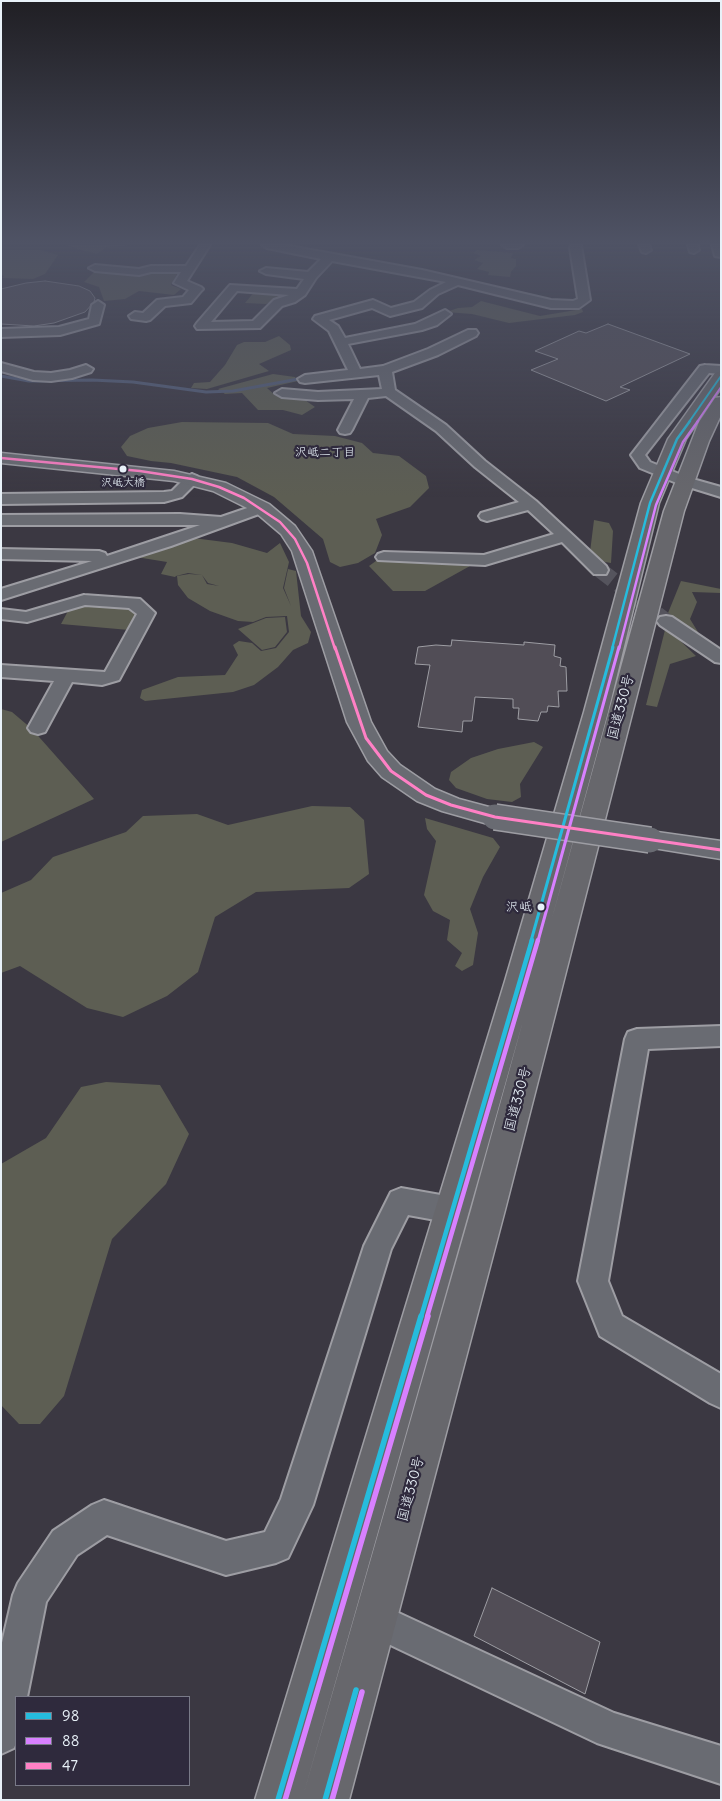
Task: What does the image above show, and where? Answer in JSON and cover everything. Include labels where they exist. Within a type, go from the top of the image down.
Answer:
[{"type":"highway","name":"国道330号","points":[[325,1800],[488,1210],[674,511],[673,477],[677,439],[721,376]]},
{"type":"highway","name":"国道330号","points":[[278,1800],[596,712],[650,503],[673,477],[721,402]]},
{"type":"street","points":[[1,333],[64,329]]},
{"type":"street","points":[[334,329],[356,373]]},
{"type":"street","points":[[341,342],[399,335],[415,329]]},
{"type":"street","points":[[305,378],[385,370],[433,352],[472,333]]},
{"type":"street","points":[[1,367],[33,376],[51,377],[72,374],[86,369]]},
{"type":"street","points":[[721,370],[705,369],[638,455],[645,465],[673,477],[721,492]]},
{"type":"street","points":[[385,370],[389,392]]},
{"type":"street","points":[[282,393],[305,396],[363,395],[389,392],[441,428],[480,464],[531,504],[600,570]]},
{"type":"street","points":[[345,430],[363,395]]},
{"type":"street","points":[[1,458],[105,467],[192,479],[232,492],[262,508],[288,530],[302,551],[366,738],[377,755],[402,780],[426,795],[451,805],[495,817],[721,850]]},
{"type":"street","points":[[1,499],[164,497],[177,494],[192,479]]},
{"type":"street","points":[[487,516],[531,504]]},
{"type":"street","points":[[5,593],[228,522],[262,508]]},
{"type":"street","points":[[1,520],[180,519],[228,522]]},
{"type":"street","points":[[384,557],[480,560],[524,550],[566,536]]},
{"type":"street","points":[[1,554],[125,556]]},
{"type":"street","points":[[466,576],[486,567],[480,560]]},
{"type":"street","points":[[1,614],[27,617],[84,600],[134,603],[146,613],[112,676],[102,679],[1,671]]},
{"type":"street","points":[[666,621],[721,658]]},
{"type":"street","points":[[38,728],[66,676]]},
{"type":"street","points":[[721,1036],[637,1039],[593,1280],[611,1326],[721,1392]]},
{"type":"street","points":[[1,1735],[30,1595],[65,1543],[104,1516],[226,1558],[276,1546],[296,1505],[378,1246],[402,1201],[452,1210]]},
{"type":"street","points":[[375,1620],[610,1730],[721,1766]]},
{"type":"shaded area","points":[[279,336],[290,345],[291,350],[259,364],[269,371],[207,389],[191,388],[194,383],[210,382],[225,365],[237,345],[244,342],[265,342]]},
{"type":"shaded area","points":[[273,374],[295,377],[298,381],[267,388],[275,395],[302,398],[315,407],[302,415],[283,410],[258,410],[242,393],[225,394],[218,389]]},
{"type":"shaded area","points":[[182,422],[268,423],[293,434],[335,436],[362,443],[373,453],[399,456],[426,476],[429,488],[410,507],[376,519],[382,535],[375,553],[358,563],[340,567],[330,562],[323,539],[274,497],[237,477],[127,456],[121,447],[130,436],[148,428]]},
{"type":"shaded area","points":[[594,520],[609,523],[613,531],[611,563],[605,562],[590,552]]},
{"type":"shaded area","points":[[193,538],[232,543],[267,553],[280,543],[289,562],[283,588],[291,606],[284,588],[288,569],[296,571],[301,616],[311,632],[308,643],[293,650],[278,667],[254,685],[233,692],[145,701],[140,698],[142,690],[178,677],[225,675],[238,655],[233,645],[239,641],[252,643],[261,651],[276,648],[289,632],[287,616],[266,617],[253,622],[238,621],[210,611],[188,598],[178,585],[177,576],[189,574],[202,575],[188,573],[176,576],[175,577],[161,574],[167,562],[136,557]]},
{"type":"shaded area","points":[[380,558],[470,566],[425,591],[393,591],[369,566]]},
{"type":"shaded area","points":[[681,581],[721,589],[721,593],[692,592],[697,602],[690,619],[698,632],[694,634],[668,613]]},
{"type":"shaded area","points":[[87,605],[133,609],[136,616],[129,630],[61,624],[68,611]]},
{"type":"shaded area","points":[[285,617],[287,632],[275,647],[262,650],[238,629],[266,618]]},
{"type":"shaded area","points":[[665,630],[669,630],[696,656],[670,664],[657,707],[646,705]]},
{"type":"shaded area","points":[[1,709],[12,712],[32,729],[94,799],[1,842]]},
{"type":"shaded area","points":[[534,742],[543,747],[520,784],[521,797],[512,802],[487,799],[456,788],[449,780],[451,772],[471,758],[498,749]]},
{"type":"shaded area","points":[[312,806],[350,807],[364,820],[369,874],[349,888],[256,892],[215,917],[198,972],[167,996],[123,1017],[87,1008],[20,966],[1,973],[1,893],[31,880],[53,857],[126,832],[143,816],[197,814],[228,825]]},
{"type":"shaded area","points":[[425,818],[493,838],[500,847],[483,877],[470,909],[478,933],[473,965],[462,971],[455,966],[462,953],[447,940],[450,920],[433,911],[424,895],[436,841],[427,829]]},
{"type":"shaded area","points":[[106,1082],[160,1085],[189,1134],[166,1184],[112,1239],[64,1396],[40,1424],[19,1424],[1,1405],[1,1164],[46,1138],[81,1087]]},
{"type":"building","points":[[596,329],[622,329],[690,354],[620,387],[630,390],[606,401],[531,370],[558,359],[535,351],[579,331],[586,333]]},
{"type":"building","points":[[452,640],[524,645],[524,642],[555,645],[554,656],[561,658],[560,666],[566,667],[567,691],[558,691],[559,707],[548,706],[547,712],[541,712],[538,721],[518,719],[519,708],[513,708],[513,699],[475,697],[472,721],[463,721],[462,732],[418,727],[430,665],[415,664],[418,647],[451,646]]},
{"type":"building","points":[[492,1588],[600,1642],[585,1694],[474,1636]]},
{"type":"waterway","points":[[1,376],[29,381],[92,380],[133,382],[206,392],[233,391],[304,378]]},
{"type":"tunnel","points":[[600,570],[666,621]]},
{"type":"transit line","name":"98","points":[[278,1800],[520,981],[596,712],[650,503],[677,439],[721,376]]},
{"type":"transit line","name":"88","points":[[285,1800],[526,983],[602,714],[656,505],[683,442],[721,387]]},
{"type":"transit line","name":"47","points":[[1,458],[140,471],[192,479],[219,487],[244,498],[280,522],[295,539],[307,563],[359,722],[366,738],[391,771],[426,795],[451,805],[495,817],[721,850]]},
{"type":"transit line","name":"98","points":[[325,1800],[356,1690]]},
{"type":"transit line","name":"88","points":[[332,1800],[362,1692]]},
{"type":"place","name":"沢岻大橋","points":[[123,469]]},
{"type":"place","name":"沢岻","points":[[541,907]]},
{"type":"district","name":"沢岻二丁目","points":[[325,453]]}]
